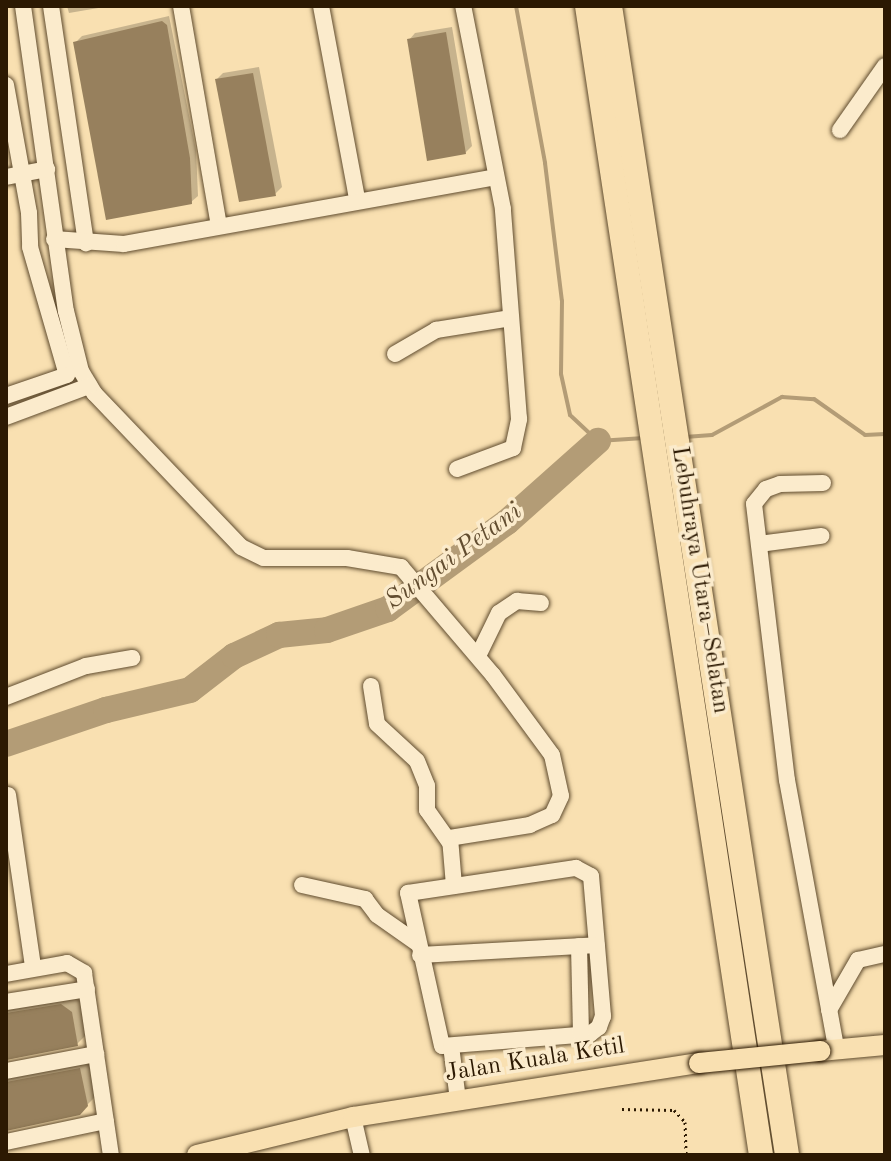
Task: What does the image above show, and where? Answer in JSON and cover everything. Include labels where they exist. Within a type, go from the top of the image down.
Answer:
[{"type":"highway","name":"Lebuhraya Utara–Selatan","points":[[587,6],[761,1155]]},
{"type":"highway","name":"Lebuhraya Utara–Selatan","points":[[610,6],[787,1155]]},
{"type":"main road","name":"Jalan Kuala Ketil","points":[[197,1155],[353,1117],[458,1100],[699,1063],[885,1045]]},
{"type":"street","points":[[23,6],[54,239],[79,377]]},
{"type":"street","points":[[51,6],[86,243]]},
{"type":"street","points":[[181,6],[219,226]]},
{"type":"street","points":[[321,6],[357,199]]},
{"type":"street","points":[[457,469],[503,453],[517,442],[511,318],[496,177],[463,6]]},
{"type":"street","points":[[840,130],[885,66]]},
{"type":"street","points":[[6,85],[14,176],[30,247],[79,377],[241,547],[264,558],[347,558],[401,567],[478,656],[544,741],[561,796],[543,821],[457,835],[449,842]]},
{"type":"street","points":[[14,176],[47,169]]},
{"type":"street","points":[[54,239],[124,244],[357,199],[496,177]]},
{"type":"street","points":[[395,354],[436,330],[511,318]]},
{"type":"street","points":[[6,396],[79,377]]},
{"type":"street","points":[[6,417],[79,377]]},
{"type":"street","points":[[823,483],[766,489],[754,504],[787,780],[829,1010],[828,1050]]},
{"type":"street","points":[[759,544],[821,536]]},
{"type":"street","points":[[478,656],[490,627],[508,605],[541,603]]},
{"type":"street","points":[[6,697],[86,666],[132,658]]},
{"type":"street","points":[[371,686],[377,724],[417,761],[427,786],[427,810],[449,842],[454,886]]},
{"type":"street","points":[[8,795],[33,967]]},
{"type":"street","points":[[446,1046],[596,1032],[603,1016],[586,869],[412,890],[406,899],[458,1100]]},
{"type":"street","points":[[302,885],[365,899],[377,915],[418,949],[597,945]]},
{"type":"street","points":[[579,946],[581,1035]]},
{"type":"street","points":[[829,1010],[858,960],[885,954]]},
{"type":"street","points":[[6,974],[33,967],[78,966],[87,989],[111,1155]]},
{"type":"street","points":[[6,1002],[87,989]]},
{"type":"street","points":[[6,1071],[96,1054]]},
{"type":"street","points":[[353,1117],[362,1155]]},
{"type":"street","points":[[6,1142],[106,1121]]},
{"type":"path","points":[[622,1109],[674,1110],[685,1122],[686,1155]]},
{"type":"building","points":[[162,21],[167,25],[190,158],[192,204],[106,220],[73,42]]},
{"type":"building","points":[[446,32],[466,154],[427,161],[407,39]]},
{"type":"building","points":[[253,73],[276,196],[239,202],[215,79]]},
{"type":"building","points":[[61,1004],[72,1012],[78,1046],[6,1060],[6,1013]]},
{"type":"building","points":[[80,1068],[88,1106],[80,1115],[6,1131],[6,1082]]},
{"type":"waterway","points":[[516,6],[545,163],[562,301],[561,374],[570,415],[598,441],[644,438]]},
{"type":"waterway","name":"Sungai Petani","points":[[685,437],[712,435],[782,397],[814,399],[865,435],[885,434]]},
{"type":"waterway","name":"Sungai Petani","points":[[6,744],[106,710],[190,690],[234,656],[279,635],[327,630],[388,609],[507,522],[598,441]]}]
